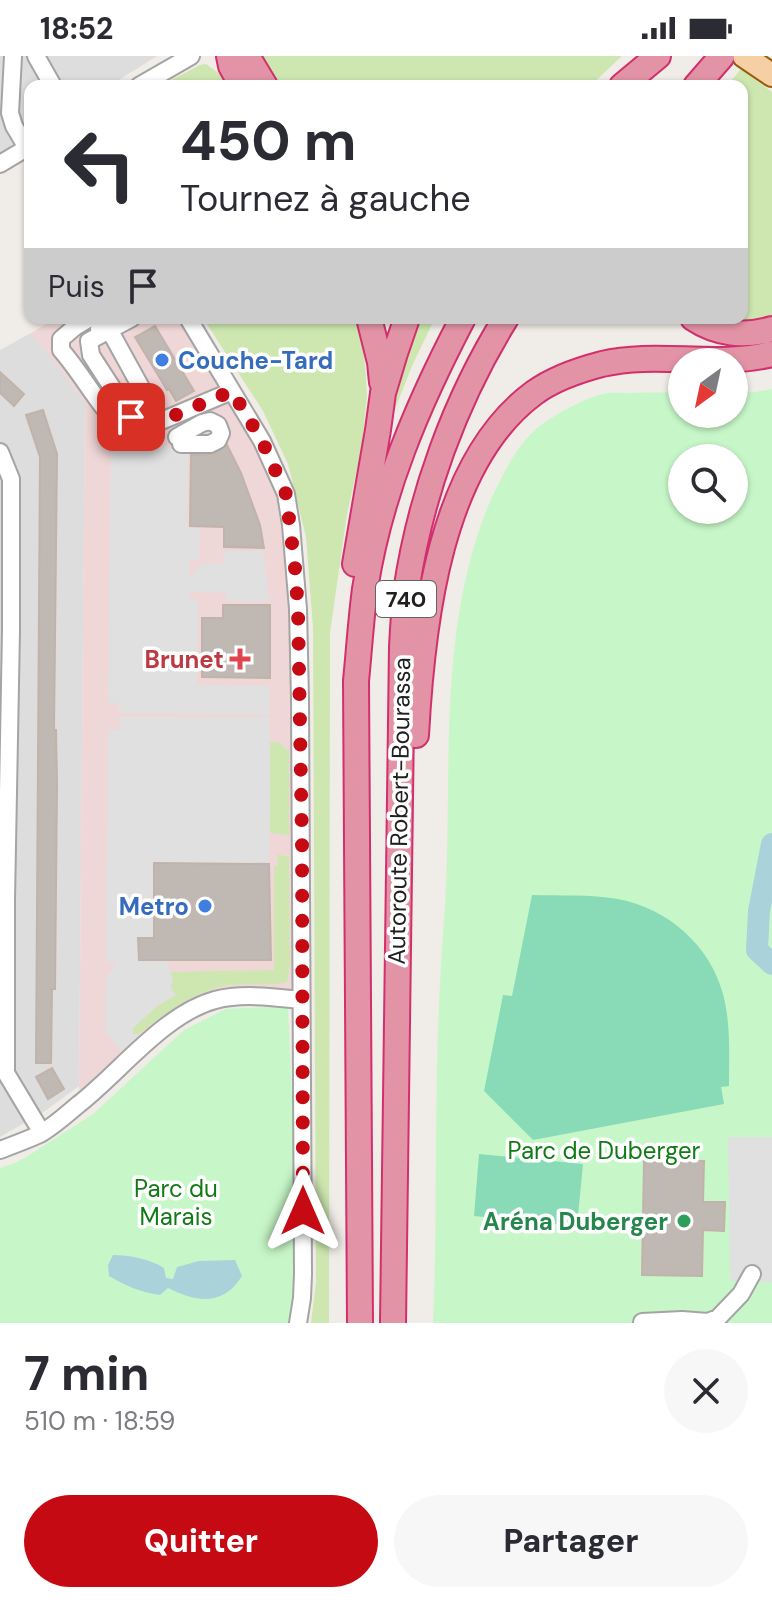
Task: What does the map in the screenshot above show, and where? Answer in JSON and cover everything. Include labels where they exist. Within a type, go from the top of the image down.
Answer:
[{"type":"highway","points":[[229,56],[239,80]]},
{"type":"highway","points":[[247,56],[261,80]]},
{"type":"highway","points":[[629,80],[658,56]]},
{"type":"highway","points":[[645,80],[665,56]]},
{"type":"highway","points":[[703,80],[719,65]]},
{"type":"highway","points":[[370,324],[380,362],[383,393]]},
{"type":"highway","points":[[356,681],[347,633],[349,606],[383,393],[405,324]]},
{"type":"highway","name":"Autoroute Robert-Bourassa","points":[[360,1323],[356,681],[365,589],[391,481],[430,382],[460,324]]},
{"type":"highway","name":"Autoroute Robert-Bourassa","points":[[393,1323],[402,647],[406,592],[418,534],[447,436],[465,394],[502,324]]},
{"type":"highway","points":[[704,324],[733,333],[758,333],[772,329]]},
{"type":"highway","points":[[398,900],[412,797],[421,657],[437,565],[452,517],[472,470],[493,434],[536,391],[574,373],[604,364],[638,359],[753,359],[772,354]]},
{"type":"main road","points":[[744,56],[772,75]]},
{"type":"street","points":[[13,56],[10,113],[14,126],[24,140]]},
{"type":"street","points":[[36,56],[50,80]]},
{"type":"street","points":[[149,80],[191,56]]},
{"type":"street","points":[[0,164],[24,150]]},
{"type":"street","points":[[80,324],[61,339],[61,350],[114,422],[127,432],[232,391]]},
{"type":"street","points":[[122,324],[89,341],[91,355],[131,417],[154,424]]},
{"type":"street","points":[[192,324],[262,441],[286,494],[291,525],[298,609],[302,842],[303,1274],[298,1323]]},
{"type":"street","points":[[75,327],[110,331]]},
{"type":"street","points":[[110,331],[154,424]]},
{"type":"street","points":[[0,452],[11,479],[6,1073],[42,1133]]},
{"type":"street","points":[[0,1150],[42,1133],[81,1103],[145,1044],[200,1005],[238,997],[301,1000]]},
{"type":"street","points":[[642,1322],[708,1322],[718,1318],[741,1294],[752,1274]]},
{"type":"shaded area","points":[[0,56],[157,56],[119,80],[24,80],[24,138],[0,152]]},
{"type":"shaded area","points":[[46,324],[192,324],[248,416],[291,525],[301,1000],[200,1005],[81,1103],[85,402],[31,333]]},
{"type":"shaded area","points":[[31,333],[85,401],[79,1086],[45,1111],[0,1137],[0,350]]},
{"type":"shaded area","points":[[111,443],[188,449],[187,527],[200,528],[199,560],[190,560],[189,575],[202,564],[223,564],[224,551],[263,551],[269,602],[226,601],[225,592],[189,592],[189,599],[198,600],[197,685],[269,686],[270,715],[119,713],[119,703],[108,703]]},
{"type":"shaded area","points":[[120,717],[269,717],[270,742],[269,864],[154,863],[154,938],[139,938],[139,960],[167,960],[173,982],[170,986],[176,995],[157,1006],[133,1028],[133,1034],[140,1036],[122,1052],[105,1031],[106,980],[117,963],[106,961],[108,730],[120,729]]},
{"type":"shaded area","points":[[728,1137],[772,1137],[772,1282],[730,1281]]},
{"type":"green space","points":[[261,56],[622,56],[596,80],[272,80]]},
{"type":"green space","points":[[206,64],[224,77],[224,80],[171,80]]},
{"type":"green space","points":[[741,69],[772,92],[772,315],[748,324],[748,80],[732,80]]},
{"type":"green space","points":[[207,324],[356,324],[364,351],[367,395],[362,447],[347,514],[330,633],[329,1323],[311,1323],[316,1282],[313,628],[306,537],[288,464],[263,411]]},
{"type":"green space","points":[[409,324],[432,324],[412,366],[386,432]]},
{"type":"green space","name":"Parc de Duberger","points":[[772,389],[772,1323],[433,1323],[437,1048],[447,854],[450,698],[462,596],[474,546],[492,497],[515,454],[534,431],[567,409],[606,393],[668,392],[668,428],[748,428],[748,392]]},
{"type":"green space","points":[[270,742],[280,743],[289,752],[289,835],[270,833]]},
{"type":"green space","points":[[277,854],[289,857],[290,967],[287,982],[231,985],[205,992],[171,1010],[139,1034],[132,1034],[133,1028],[157,1006],[175,995],[170,986],[173,982],[171,972],[274,970],[274,866],[278,865]]},
{"type":"green space","points":[[532,895],[597,896],[636,904],[669,920],[697,945],[717,976],[726,1005],[729,1086],[721,1087],[724,1104],[533,1140],[484,1091],[503,995],[512,996]]},
{"type":"green space","name":"Parc du Marais","points":[[288,1006],[297,1286],[288,1323],[0,1323],[0,1168],[31,1154],[93,1114],[184,1030],[226,1009]]},
{"type":"green space","points":[[479,1154],[583,1164],[577,1226],[474,1216]]},
{"type":"water","points":[[113,1255],[153,1262],[164,1268],[166,1278],[173,1279],[177,1267],[199,1261],[235,1260],[242,1276],[235,1286],[218,1297],[199,1299],[168,1288],[160,1295],[133,1288],[109,1276],[108,1265]]},
{"type":"building","points":[[155,326],[194,391],[176,401],[135,337]]},
{"type":"building","points":[[0,372],[24,394],[14,406],[0,393]]},
{"type":"building","points":[[43,410],[57,454],[55,989],[52,989],[51,1063],[36,1063],[40,457],[26,415]]},
{"type":"building","points":[[227,445],[260,525],[264,548],[224,547],[224,527],[190,526],[191,455],[214,454]]},
{"type":"building","points":[[223,605],[270,605],[270,678],[202,677],[202,618],[223,618]]},
{"type":"building","points":[[154,863],[269,864],[271,960],[139,960],[138,938],[154,938]]},
{"type":"building","points":[[52,1068],[64,1089],[48,1099],[36,1077]]},
{"type":"building","name":"Aréna Duberger","points":[[644,1160],[704,1161],[703,1202],[725,1202],[724,1231],[703,1230],[702,1276],[642,1275]]},
{"type":"waterway","points":[[772,844],[759,911],[757,950],[772,964]]},
{"type":"place","name":"Couche-Tard","points":[[162,360]]},
{"type":"place","name":"Brunet","points":[[240,659]]},
{"type":"place","name":"Metro","points":[[205,906]]},
{"type":"place","name":"Aréna Duberger","points":[[684,1221]]},
{"type":"route","points":[[131,417],[147,427],[232,391],[262,441],[286,494],[298,609],[303,1211]]}]
